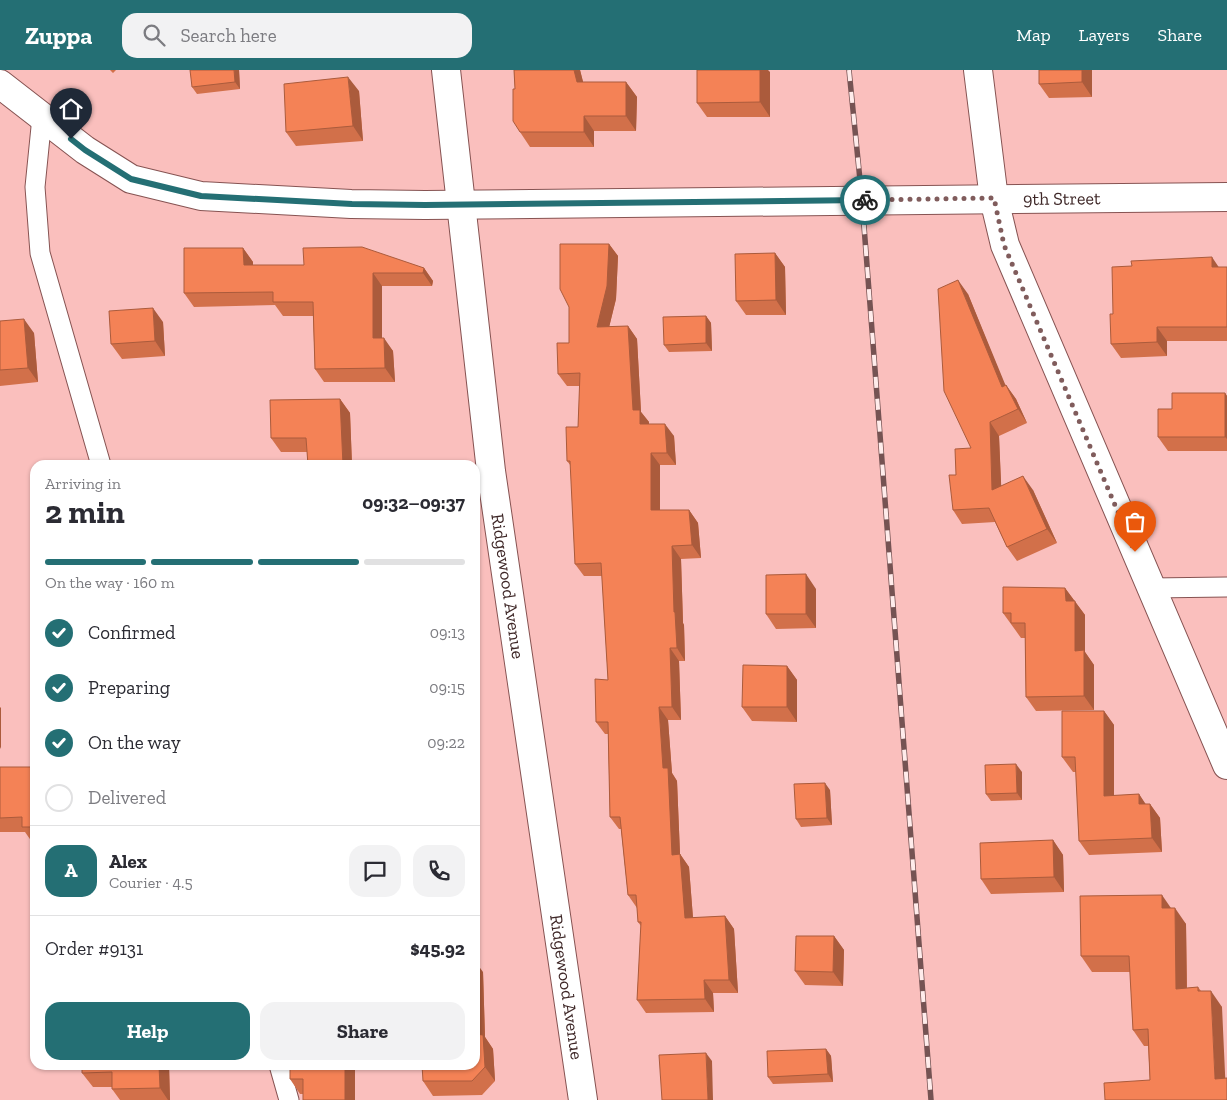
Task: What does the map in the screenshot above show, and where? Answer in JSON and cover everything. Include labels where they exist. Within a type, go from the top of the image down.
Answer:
[{"type":"street","name":"Ridgewood Avenue","points":[[446,70],[491,471],[583,1100]]},
{"type":"street","points":[[978,70],[994,198],[1004,245],[1227,765]]},
{"type":"street","name":"9th Street","points":[[0,84],[85,150],[131,179],[201,196],[352,204],[462,205],[1227,197]]},
{"type":"lane","points":[[42,117],[35,187],[40,253],[100,460]]},
{"type":"lane","points":[[1151,588],[1227,587]]},
{"type":"lane","points":[[280,1070],[289,1100]]},
{"type":"building","points":[[190,70],[234,70],[235,82],[192,87]]},
{"type":"building","points":[[514,70],[574,70],[577,82],[626,82],[626,116],[584,116],[584,132],[520,132],[513,121]]},
{"type":"building","points":[[697,70],[760,70],[760,102],[697,103]]},
{"type":"building","points":[[1039,70],[1082,70],[1082,82],[1039,84]]},
{"type":"building","points":[[348,77],[353,126],[286,132],[284,84]]},
{"type":"building","points":[[560,244],[609,244],[607,286],[597,327],[628,326],[633,410],[640,410],[640,424],[665,424],[667,453],[651,453],[651,510],[689,510],[692,545],[672,546],[677,648],[670,648],[672,707],[659,707],[663,768],[668,768],[672,855],[680,854],[685,918],[725,916],[729,980],[704,980],[705,999],[637,1000],[641,922],[638,922],[636,895],[628,895],[620,817],[610,817],[608,722],[596,722],[595,679],[608,680],[601,563],[575,564],[570,461],[567,461],[566,427],[578,427],[580,373],[558,374],[557,343],[569,343],[569,307],[560,289]]},
{"type":"building","points":[[362,247],[424,268],[423,273],[373,273],[373,338],[384,338],[385,368],[315,369],[313,302],[273,302],[273,292],[184,293],[184,248],[243,248],[244,265],[304,265],[303,248]]},
{"type":"building","points":[[775,253],[776,300],[736,301],[735,254]]},
{"type":"building","points":[[1212,257],[1212,267],[1227,267],[1227,327],[1157,327],[1157,342],[1111,344],[1110,314],[1113,314],[1112,267],[1132,266],[1131,261]]},
{"type":"building","points":[[958,280],[1002,387],[1006,385],[1018,409],[990,422],[992,490],[1023,476],[1047,529],[1007,547],[989,508],[953,510],[949,475],[956,475],[955,449],[971,448],[944,391],[938,289]]},
{"type":"building","points":[[153,308],[155,341],[111,344],[109,311]]},
{"type":"building","points":[[706,316],[706,343],[664,345],[663,317]]},
{"type":"building","points":[[24,319],[28,368],[0,370],[0,321]]},
{"type":"building","points":[[1172,393],[1225,393],[1225,437],[1158,437],[1158,409],[1172,409]]},
{"type":"building","points":[[340,399],[343,460],[308,460],[306,438],[271,438],[270,400]]},
{"type":"building","points":[[806,574],[806,614],[766,614],[766,575]]},
{"type":"building","points":[[1003,587],[1065,588],[1066,601],[1075,601],[1075,651],[1084,650],[1084,696],[1026,697],[1025,623],[1011,623],[1011,613],[1003,613]]},
{"type":"building","points":[[743,665],[787,666],[787,707],[742,707]]},
{"type":"building","points":[[1062,711],[1104,711],[1104,796],[1139,794],[1139,804],[1150,804],[1152,838],[1079,841],[1075,757],[1062,757]]},
{"type":"building","points":[[1016,764],[1017,793],[986,794],[985,765]]},
{"type":"building","points":[[0,767],[30,767],[30,827],[22,827],[22,817],[0,818]]},
{"type":"building","points":[[825,783],[827,818],[796,819],[794,784]]},
{"type":"building","points":[[1053,840],[1054,877],[981,879],[980,843]]},
{"type":"building","points":[[1162,895],[1162,908],[1175,908],[1176,989],[1198,987],[1198,991],[1211,991],[1215,1079],[1227,1078],[1227,1100],[1105,1100],[1104,1083],[1150,1080],[1148,1029],[1133,1030],[1129,956],[1081,956],[1080,896]]},
{"type":"building","points":[[796,936],[834,936],[833,972],[795,971]]},
{"type":"building","points":[[480,1035],[483,1035],[485,1067],[472,1081],[423,1081],[422,1070],[480,1070]]},
{"type":"building","points":[[826,1049],[828,1074],[768,1077],[767,1051]]},
{"type":"building","points":[[706,1053],[708,1100],[662,1100],[659,1055]]},
{"type":"building","points":[[82,1070],[159,1070],[160,1088],[112,1089],[112,1072],[82,1073]]},
{"type":"building","points":[[290,1070],[345,1070],[345,1100],[303,1100],[303,1079],[290,1079]]},
{"type":"railway","points":[[849,70],[862,200],[931,1100]]},
{"type":"way so far","points":[[865,200],[994,198],[1004,245],[1135,552]]},
{"type":"route","points":[[71,139],[131,179],[201,196],[352,204],[425,205],[865,200]]}]
